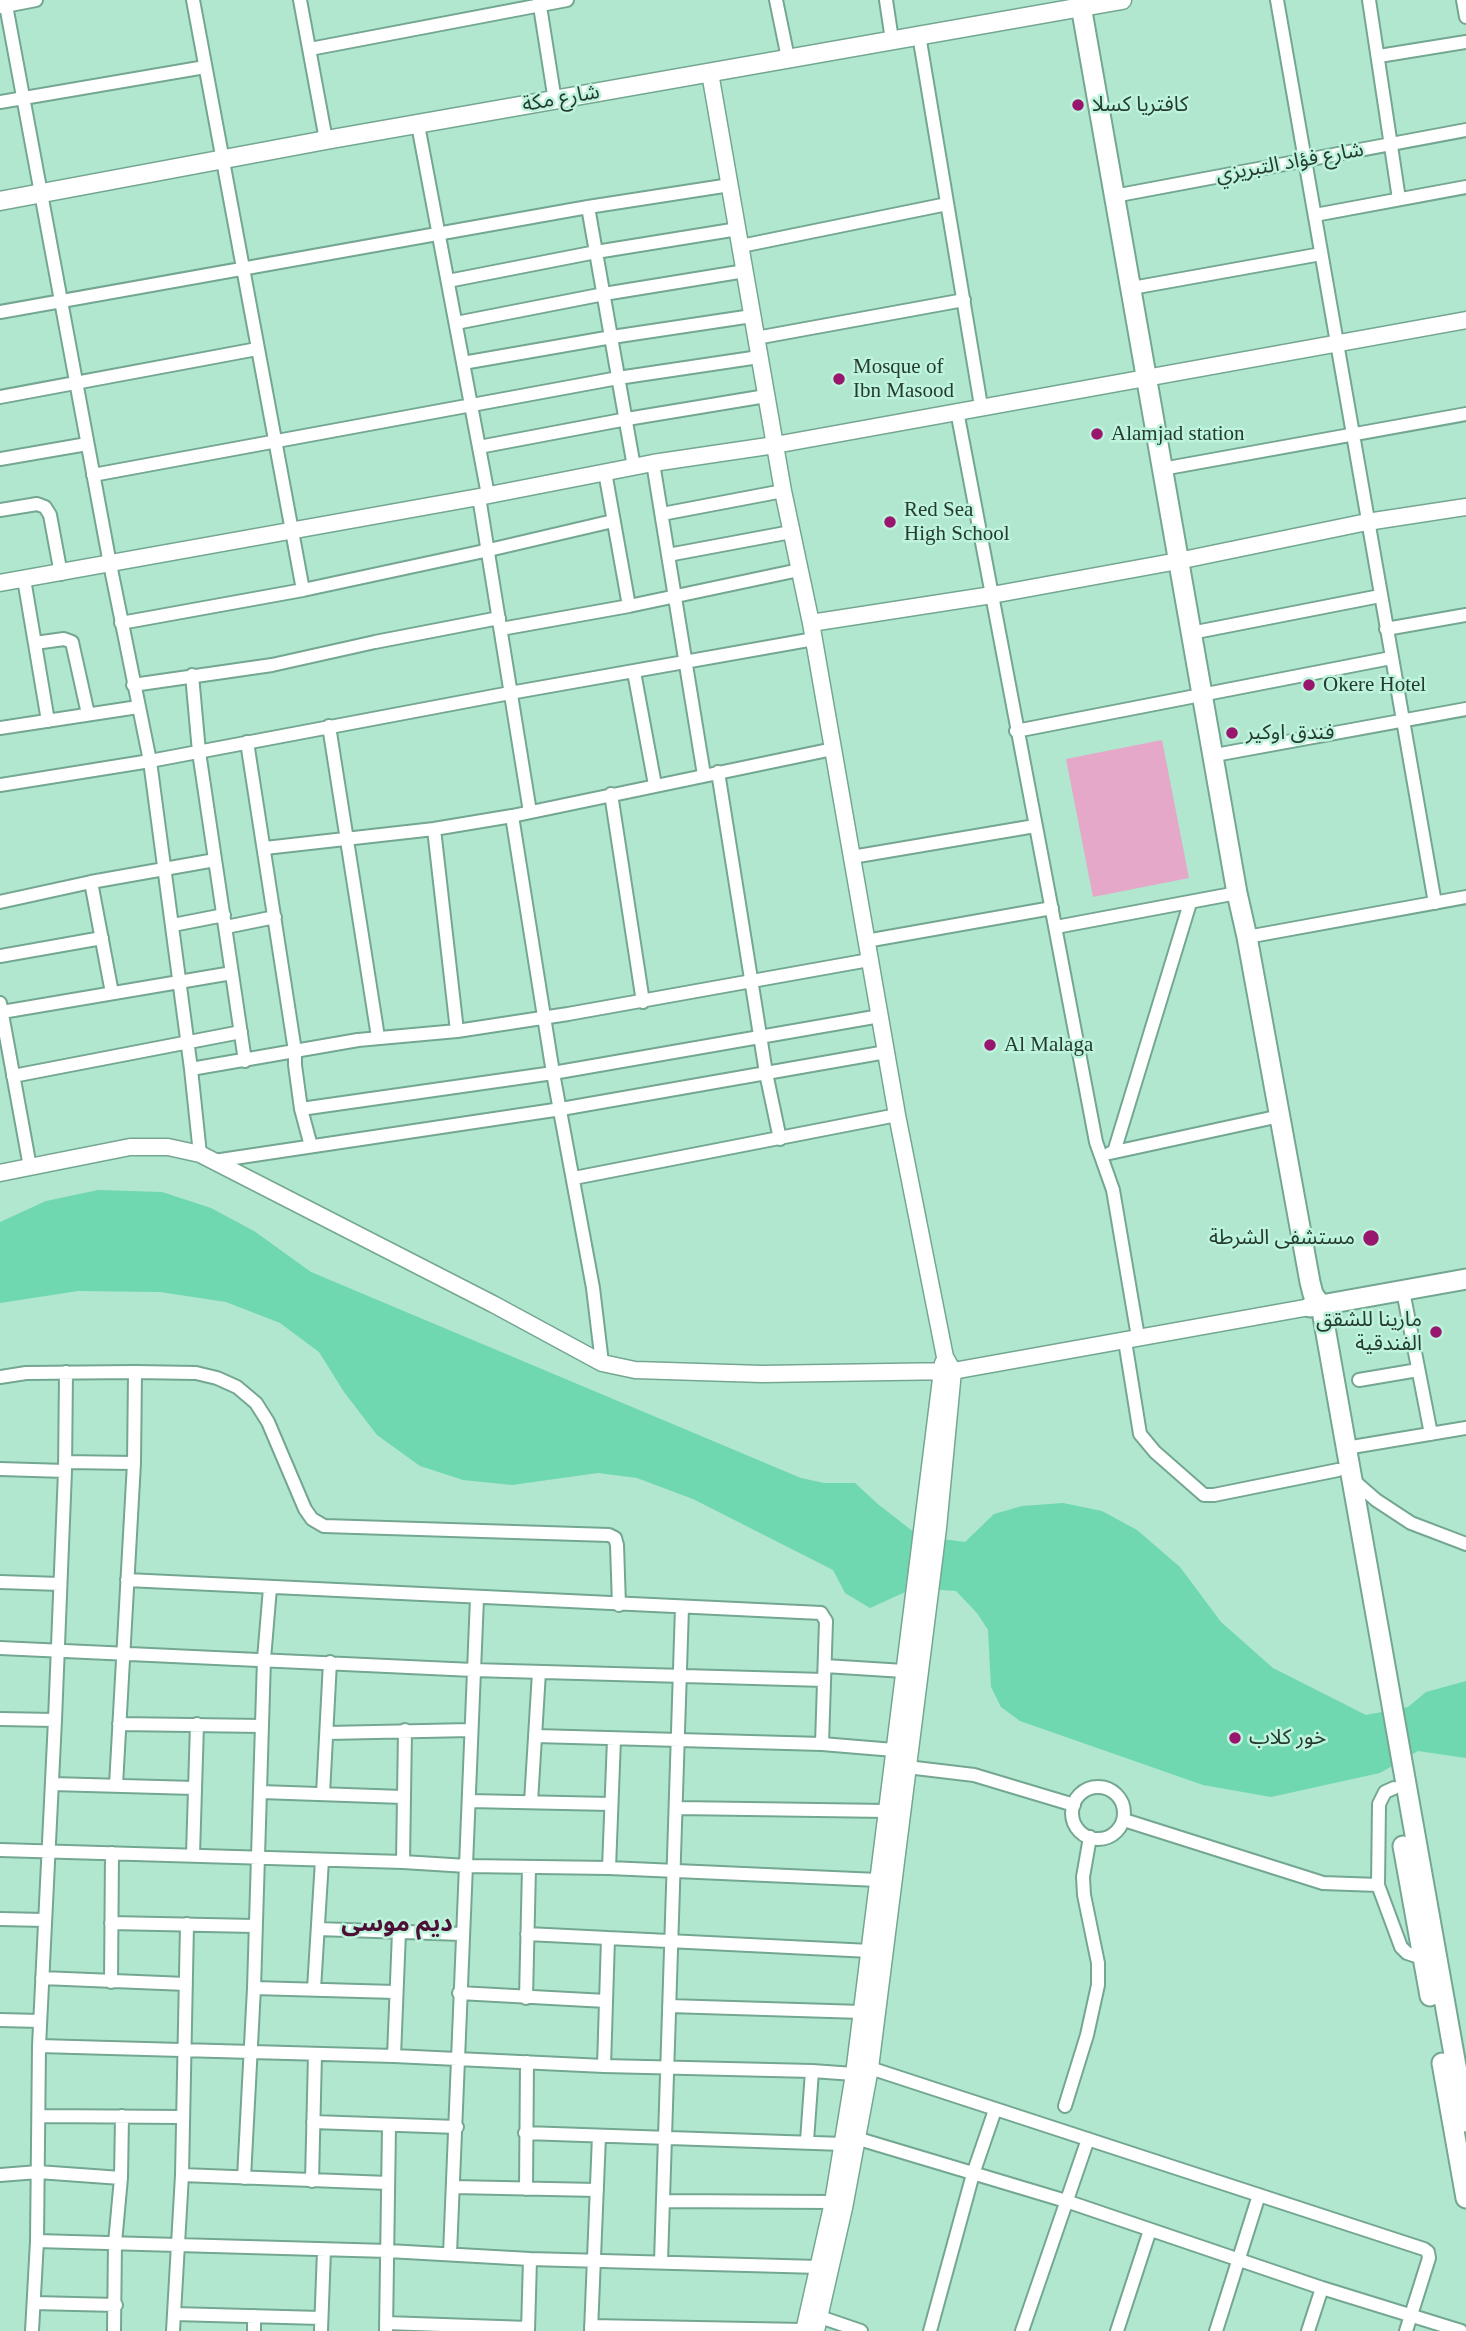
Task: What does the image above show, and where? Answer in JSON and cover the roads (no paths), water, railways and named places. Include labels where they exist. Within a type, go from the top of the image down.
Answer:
[{"type":"main road","name":"شارع مكة","points":[[0,201],[223,158],[555,101],[1081,4],[1122,0]]},
{"type":"main road","points":[[1081,4],[1132,288],[1145,378],[1215,755],[1237,893],[1315,1302],[1385,1700],[1422,1958],[1466,2198]]},
{"type":"main road","points":[[1315,1302],[1403,1291],[1466,1279]]},
{"type":"main road","points":[[1315,1302],[1346,1448],[1345,1475]]},
{"type":"main road","points":[[1397,1782],[1466,2122]]},
{"type":"street","points":[[36,0],[4,4],[121,623],[150,761],[187,1044],[207,1158]]},
{"type":"street","points":[[193,0],[303,590]]},
{"type":"street","points":[[300,0],[326,140]]},
{"type":"street","points":[[310,49],[539,3],[567,0]]},
{"type":"street","points":[[776,0],[788,58]]},
{"type":"street","points":[[886,0],[892,40]]},
{"type":"street","points":[[1277,0],[1435,903]]},
{"type":"street","points":[[1369,0],[1399,199]]},
{"type":"street","points":[[1463,0],[1466,17]]},
{"type":"street","points":[[539,3],[555,101]]},
{"type":"street","points":[[919,35],[981,406]]},
{"type":"street","points":[[1379,56],[1466,42]]},
{"type":"street","points":[[0,102],[205,67]]},
{"type":"street","points":[[599,2136],[591,2329],[804,2331],[832,2202],[870,2068],[907,1767],[946,1367],[897,1115],[813,631],[783,491],[710,73]]},
{"type":"street","points":[[418,125],[472,404],[489,550],[530,812]]},
{"type":"street","name":"شارع فؤاد التبريزي","points":[[1114,196],[1466,130]]},
{"type":"street","points":[[0,313],[588,207],[730,185]]},
{"type":"street","points":[[1315,215],[1466,187]]},
{"type":"street","points":[[741,246],[947,204]]},
{"type":"street","points":[[588,207],[634,467]]},
{"type":"street","points":[[447,281],[596,252],[738,229]]},
{"type":"street","points":[[1132,288],[1321,254]]},
{"type":"street","points":[[456,323],[604,294],[745,271]]},
{"type":"street","points":[[756,338],[964,300]]},
{"type":"street","points":[[463,363],[752,316]]},
{"type":"street","points":[[0,583],[61,574],[653,463],[775,445],[1466,320]]},
{"type":"street","points":[[0,397],[257,349]]},
{"type":"street","points":[[93,475],[618,378],[759,357]]},
{"type":"street","points":[[479,447],[766,396]]},
{"type":"street","points":[[957,411],[1099,1156],[1113,1190],[1140,1434],[1155,1452],[1204,1495],[1345,1475],[1411,1523],[1466,1544]]},
{"type":"street","points":[[1162,469],[1466,414]]},
{"type":"street","points":[[0,459],[87,444]]},
{"type":"street","points":[[653,463],[704,775]]},
{"type":"street","points":[[605,472],[629,606]]},
{"type":"street","points":[[662,514],[783,491]]},
{"type":"street","points":[[0,510],[37,504],[45,507],[50,514],[61,574]]},
{"type":"street","points":[[0,785],[150,761],[329,726],[685,663],[813,631],[992,595],[1178,561],[1367,522],[1466,507]]},
{"type":"street","points":[[121,623],[303,590],[614,521]]},
{"type":"street","points":[[668,555],[792,532]]},
{"type":"street","points":[[133,685],[272,665],[375,642],[629,606],[799,570]]},
{"type":"street","points":[[24,579],[48,720]]},
{"type":"street","points":[[1191,633],[1380,596]]},
{"type":"street","points":[[1386,629],[1466,615]]},
{"type":"street","points":[[35,643],[64,639],[72,642],[88,714]]},
{"type":"street","points":[[1016,731],[1391,658]]},
{"type":"street","points":[[634,672],[655,785]]},
{"type":"street","points":[[192,675],[199,752],[245,1061]]},
{"type":"street","points":[[0,728],[138,707]]},
{"type":"street","points":[[1215,755],[1466,709]]},
{"type":"street","points":[[329,726],[378,1037]]},
{"type":"street","points":[[247,742],[295,1051],[301,1109],[311,1146]]},
{"type":"street","points":[[265,848],[434,829],[512,816],[833,749]]},
{"type":"street","points":[[719,772],[760,1038],[780,1139]]},
{"type":"street","points":[[611,794],[643,1002]]},
{"type":"street","points":[[512,816],[553,1073],[593,1288],[602,1363]]},
{"type":"street","points":[[852,857],[1035,826]]},
{"type":"street","points":[[434,829],[457,1031]]},
{"type":"street","points":[[0,902],[90,882],[215,860]]},
{"type":"street","points":[[90,882],[112,993]]},
{"type":"street","points":[[1056,927],[1237,893]]},
{"type":"street","points":[[1247,937],[1466,897]]},
{"type":"street","points":[[1114,1152],[1190,903]]},
{"type":"street","points":[[866,941],[1052,908]]},
{"type":"street","points":[[173,925],[275,917]]},
{"type":"street","points":[[0,957],[102,938]]},
{"type":"street","points":[[191,1069],[378,1037],[457,1031],[643,1002],[869,960]]},
{"type":"street","points":[[30,1167],[1,1008],[232,973]]},
{"type":"street","points":[[301,1109],[553,1073],[880,1016]]},
{"type":"street","points":[[13,1076],[241,1032]]},
{"type":"street","points":[[207,1158],[311,1146],[561,1109],[886,1052]]},
{"type":"street","points":[[574,1178],[897,1115]]},
{"type":"street","points":[[1099,1156],[1280,1116]]},
{"type":"street","points":[[0,1173],[130,1147],[186,1150],[207,1158],[470,1292],[602,1363],[635,1370],[737,1374],[946,1367],[1131,1339],[1315,1302]]},
{"type":"street","points":[[1403,1291],[1431,1434]]},
{"type":"street","points":[[1359,1380],[1419,1370]]},
{"type":"street","points":[[32,2331],[37,2241],[39,2046],[55,1720],[66,1372]]},
{"type":"street","points":[[116,1786],[134,1463],[135,1372]]},
{"type":"street","points":[[0,1377],[26,1373],[135,1372],[196,1373],[217,1378],[237,1387],[256,1403],[268,1422],[305,1509],[312,1519],[324,1525],[609,1535],[615,1538],[617,1545],[619,1605]]},
{"type":"street","points":[[1346,1448],[1466,1428]]},
{"type":"street","points":[[0,1469],[134,1463]]},
{"type":"street","points":[[127,1580],[821,1613],[826,1620],[822,1744]]},
{"type":"street","points":[[0,1582],[60,1584]]},
{"type":"street","points":[[244,2178],[254,1988],[264,1659],[270,1588]]},
{"type":"street","points":[[450,2254],[477,1598]]},
{"type":"street","points":[[861,2331],[818,2324],[849,2139],[854,2074],[904,1671],[921,1604]]},
{"type":"street","points":[[661,2262],[666,2068],[678,1808],[682,1607]]},
{"type":"street","points":[[0,1648],[473,1670],[824,1681]]},
{"type":"street","points":[[323,1794],[330,1662]]},
{"type":"street","points":[[825,1666],[904,1671]]},
{"type":"street","points":[[531,1802],[539,1672]]},
{"type":"street","points":[[0,1719],[55,1720]]},
{"type":"street","points":[[119,1724],[262,1726]]},
{"type":"street","points":[[193,1855],[197,1724]]},
{"type":"street","points":[[403,1862],[405,1730]]},
{"type":"street","points":[[327,1733],[471,1730]]},
{"type":"street","points":[[536,1737],[822,1744],[894,1750]]},
{"type":"street","points":[[609,1868],[614,1740]]},
{"type":"street","points":[[907,1767],[974,1775],[1074,1805]]},
{"type":"street","points":[[1397,1782],[1385,1793],[1379,1804],[1378,1885],[1401,1947],[1407,1953],[1422,1958]]},
{"type":"street","points":[[52,1784],[194,1788]]},
{"type":"street","points":[[1102,1787],[1117,1795],[1124,1811],[1124,1820],[1111,1836],[1100,1839],[1090,1837],[1083,1833],[1074,1821],[1074,1805],[1085,1791],[1102,1787]]},
{"type":"street","points":[[261,1792],[403,1797]]},
{"type":"street","points":[[469,1801],[611,1804]]},
{"type":"street","points":[[678,1808],[887,1811]]},
{"type":"street","points":[[1124,1820],[1323,1883],[1378,1885]]},
{"type":"street","points":[[1065,2106],[1087,2035],[1098,1985],[1096,1952],[1083,1877],[1090,1837]]},
{"type":"street","points":[[0,1850],[529,1868],[609,1868],[878,1880]]},
{"type":"street","points":[[111,1982],[112,1853]]},
{"type":"street","points":[[314,1989],[322,1860]]},
{"type":"street","points":[[526,1998],[529,1868]]},
{"type":"street","points":[[0,1919],[44,1920]]},
{"type":"street","points":[[111,1923],[254,1926]]},
{"type":"street","points":[[173,2331],[182,2175],[187,1924]]},
{"type":"street","points":[[318,1928],[462,1934]]},
{"type":"street","points":[[394,2056],[400,1932]]},
{"type":"street","points":[[527,1934],[870,1951]]},
{"type":"street","points":[[604,2066],[608,1938]]},
{"type":"street","points":[[42,1978],[186,1984]]},
{"type":"street","points":[[254,1988],[395,1992]]},
{"type":"street","points":[[459,1993],[606,2001]]},
{"type":"street","points":[[669,2006],[862,2011]]},
{"type":"street","points":[[0,2020],[40,2021]]},
{"type":"street","points":[[39,2046],[394,2056],[854,2074]]},
{"type":"street","points":[[312,2181],[315,2054]]},
{"type":"street","points":[[526,2189],[527,2062]]},
{"type":"street","points":[[870,2068],[1428,2252],[1429,2258],[1406,2331]]},
{"type":"street","points":[[807,2141],[812,2071]]},
{"type":"street","points":[[930,2331],[973,2174],[995,2110]]},
{"type":"street","points":[[39,2116],[183,2117]]},
{"type":"street","points":[[114,2331],[115,2244],[121,2178],[122,2116]]},
{"type":"street","points":[[313,2122],[457,2127]]},
{"type":"street","points":[[390,2126],[386,2327],[528,2330],[530,2259]]},
{"type":"street","points":[[525,2133],[807,2141],[849,2139],[1066,2201],[1322,2288],[1461,2331]]},
{"type":"street","points":[[1022,2331],[1088,2139]]},
{"type":"street","points":[[0,2175],[38,2172],[121,2178]]},
{"type":"street","points":[[182,2175],[388,2183]]},
{"type":"street","points":[[454,2188],[597,2190]]},
{"type":"street","points":[[1216,2331],[1259,2195]]},
{"type":"street","points":[[664,2201],[832,2202]]},
{"type":"street","points":[[1117,2331],[1150,2230]]},
{"type":"street","points":[[37,2241],[819,2267]]},
{"type":"street","points":[[174,2314],[254,2316],[321,2325],[324,2250]]},
{"type":"street","points":[[1308,2331],[1322,2288]]},
{"type":"street","points":[[34,2302],[116,2305]]},
{"type":"street","points":[[254,2316],[254,2331]]},
{"type":"place","name":"كافتريا كسلا","points":[[1078,105]]},
{"type":"place","name":"Mosque of Ibn Masood","points":[[839,379]]},
{"type":"place","name":"Alamjad station","points":[[1097,434]]},
{"type":"place","name":"Red Sea High School","points":[[890,522]]},
{"type":"place","name":"Okere Hotel","points":[[1309,685]]},
{"type":"place","name":"فندق اوكير","points":[[1232,733]]},
{"type":"place","name":"Al Malaga","points":[[990,1045]]},
{"type":"place","name":"مستشفى الشرطة","points":[[1371,1238]]},
{"type":"place","name":"مارينا للشقق الفندقية","points":[[1436,1332]]},
{"type":"place","name":"خور كلاب","points":[[1235,1738]]},
{"type":"district","name":"ديم موسى","points":[[397,1925]]}]
